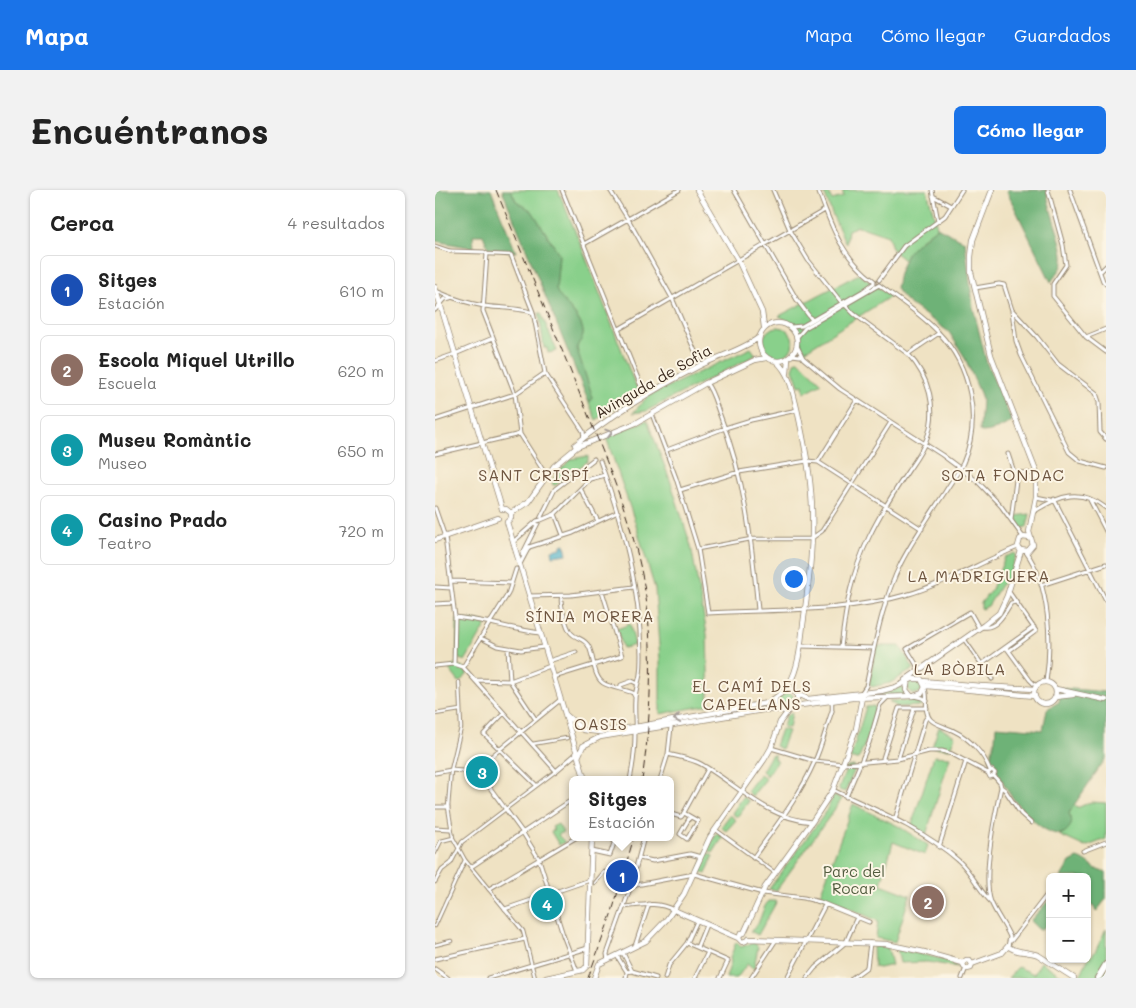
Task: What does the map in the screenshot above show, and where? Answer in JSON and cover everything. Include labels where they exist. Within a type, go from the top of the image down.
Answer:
[{"type":"highway","points":[[1098,978],[1106,965]]},
{"type":"street","points":[[562,190],[646,397]]},
{"type":"street","points":[[610,190],[672,298],[701,366]]},
{"type":"street","points":[[585,244],[679,190]]},
{"type":"street","points":[[652,414],[667,450],[698,549],[708,613],[806,609],[886,600],[933,586],[1024,552],[1033,546],[1023,537],[993,497],[960,467],[857,400],[822,375],[801,356],[797,346],[797,337],[791,327],[768,319],[762,312],[738,260],[697,190]]},
{"type":"street","points":[[734,190],[764,245],[797,300],[812,320]]},
{"type":"street","points":[[773,190],[790,230],[812,265],[854,314],[908,354],[923,376],[930,395],[931,420],[925,444],[886,505],[860,557],[852,578],[845,606],[841,647]]},
{"type":"street","points":[[739,938],[744,933],[775,873],[833,790],[856,729],[862,695],[866,686],[886,600],[901,564],[960,467],[967,451],[971,433],[971,398],[967,380],[952,350],[939,333],[857,267],[842,248],[834,233],[818,190]]},
{"type":"street","points":[[932,190],[938,221]]},
{"type":"street","points":[[797,337],[805,328],[876,283],[904,246],[945,216],[962,190]]},
{"type":"street","points":[[992,190],[973,240],[971,272],[991,354],[1037,474],[1035,511],[1029,532],[1023,537]]},
{"type":"street","points":[[1048,190],[1063,245],[1065,265],[1053,284],[1053,296],[1086,337],[1106,352]]},
{"type":"street","points":[[1070,190],[1106,284]]},
{"type":"street","points":[[933,196],[951,206]]},
{"type":"street","points":[[619,329],[825,210]]},
{"type":"street","points":[[435,246],[450,251],[511,255],[534,313],[545,373],[583,431],[583,438]]},
{"type":"street","points":[[487,254],[483,311],[515,394],[520,434],[546,475]]},
{"type":"street","points":[[1100,272],[1106,266]]},
{"type":"street","points":[[975,288],[1004,285],[1012,310],[1016,341],[1021,355],[1069,452],[1080,460],[1106,468]]},
{"type":"street","points":[[435,290],[451,298],[483,306],[525,310],[534,313]]},
{"type":"street","points":[[435,290],[502,509]]},
{"type":"street","points":[[435,311],[440,304],[451,298]]},
{"type":"street","points":[[525,310],[531,303]]},
{"type":"street","points":[[791,327],[802,326],[844,304]]},
{"type":"street","points":[[1012,310],[1037,337],[1058,364],[1096,393],[1099,402],[1100,432],[1106,439]]},
{"type":"street","points":[[435,882],[442,870],[451,863],[462,842],[577,756],[588,742],[600,737],[635,729],[767,704],[784,690],[792,677],[801,646],[810,574],[812,539],[811,493],[797,410],[787,375],[776,361],[766,358],[759,349],[758,338],[764,327],[762,312]]},
{"type":"street","points":[[764,327],[775,322]]},
{"type":"street","points":[[1086,337],[1106,329]]},
{"type":"street","points":[[908,354],[939,333]]},
{"type":"street","points":[[435,361],[493,338]]},
{"type":"street","name":"Avinguda de Sofia","points":[[511,513],[532,498],[546,475],[583,438],[646,397],[701,366],[758,338]]},
{"type":"street","points":[[787,375],[790,356],[797,346]]},
{"type":"street","points":[[776,361],[790,356],[801,356]]},
{"type":"street","name":"Avinguda de Sofia","points":[[566,454],[581,444],[635,423],[706,383],[755,360],[766,358]]},
{"type":"street","points":[[435,420],[515,394],[545,373]]},
{"type":"street","points":[[706,383],[709,386],[725,428],[739,472],[751,539],[758,610]]},
{"type":"street","points":[[818,462],[857,400]]},
{"type":"street","points":[[667,450],[751,420],[797,410]]},
{"type":"street","points":[[698,549],[751,539],[812,539],[823,531],[891,422]]},
{"type":"street","points":[[435,454],[520,434]]},
{"type":"street","points":[[1008,454],[1014,471],[1037,474]]},
{"type":"street","points":[[522,555],[555,489],[593,459]]},
{"type":"street","points":[[600,461],[628,548],[637,602],[641,654],[640,674],[635,697],[631,776]]},
{"type":"street","points":[[680,490],[739,472],[807,461],[818,462],[922,528]]},
{"type":"street","points":[[1011,520],[1017,472]]},
{"type":"street","points":[[513,542],[539,520],[555,514],[590,479],[605,475]]},
{"type":"street","points":[[581,490],[598,521]]},
{"type":"street","points":[[1035,511],[1053,500],[1076,495],[1098,502],[1106,508]]},
{"type":"street","points":[[1036,497],[1053,500]]},
{"type":"street","points":[[1053,500],[1106,601]]},
{"type":"street","points":[[1090,500],[1106,531]]},
{"type":"street","points":[[435,508],[445,536],[451,581],[455,617],[454,664]]},
{"type":"street","points":[[502,509],[506,509],[511,513],[511,518],[507,522]]},
{"type":"street","points":[[498,518],[498,513],[502,509]]},
{"type":"street","points":[[520,564],[529,547],[573,533],[617,512]]},
{"type":"street","points":[[555,514],[563,535]]},
{"type":"street","points":[[435,540],[498,518]]},
{"type":"street","points":[[498,518],[502,522],[507,522]]},
{"type":"street","points":[[507,522],[584,776]]},
{"type":"street","points":[[1023,537],[1024,552],[1041,585],[1047,614],[1049,637],[1046,682]]},
{"type":"street","points":[[794,706],[862,695],[896,687],[908,679],[999,613],[1024,552]]},
{"type":"street","points":[[1041,585],[1106,564]]},
{"type":"street","points":[[461,667],[508,594],[516,570]]},
{"type":"street","points":[[451,581],[512,583]]},
{"type":"street","points":[[529,596],[562,596],[634,587]]},
{"type":"street","points":[[435,588],[451,588]]},
{"type":"street","points":[[554,677],[621,656],[602,591]]},
{"type":"street","points":[[1009,592],[1036,631],[1009,651]]},
{"type":"street","points":[[562,596],[560,601],[569,630],[587,643],[602,682],[620,688],[623,691],[627,690],[633,693],[635,697]]},
{"type":"street","points":[[1005,601],[1015,602]]},
{"type":"street","points":[[980,628],[991,627],[1015,602]]},
{"type":"street","points":[[435,604],[453,604]]},
{"type":"street","points":[[918,670],[917,664],[907,649],[970,612],[980,628]]},
{"type":"street","points":[[455,617],[540,633]]},
{"type":"street","points":[[982,664],[1033,628]]},
{"type":"street","points":[[481,638],[489,643],[521,650],[544,647]]},
{"type":"street","points":[[964,639],[992,679]]},
{"type":"street","points":[[801,646],[874,648]]},
{"type":"street","points":[[1006,647],[1036,688]]},
{"type":"street","points":[[508,648],[510,681],[536,720]]},
{"type":"street","points":[[475,680],[510,681],[576,652]]},
{"type":"street","points":[[435,666],[454,664],[461,667],[475,680],[556,771]]},
{"type":"street","points":[[925,666],[922,671],[922,680],[926,687],[929,716],[936,723],[966,739],[983,756],[990,777],[994,776],[1021,814],[1031,823]]},
{"type":"street","points":[[594,978],[599,965],[646,941],[674,910],[684,894],[715,829],[758,771],[771,748],[780,722],[794,706],[797,700],[792,677]]},
{"type":"street","points":[[908,679],[1036,688]]},
{"type":"street","points":[[908,679],[906,690],[913,696]]},
{"type":"street","points":[[620,688],[621,685],[631,681],[637,685]]},
{"type":"street","points":[[459,682],[461,728],[451,770],[448,807],[453,838],[465,860],[523,931],[535,978]]},
{"type":"street","points":[[1046,682],[1053,685],[1056,690],[1055,697],[1051,702],[1044,704],[1037,700],[1035,696],[1036,688],[1040,683],[1046,682]]},
{"type":"street","points":[[627,690],[637,685]]},
{"type":"street","points":[[866,686],[871,692]]},
{"type":"street","points":[[926,687],[1035,696]]},
{"type":"street","points":[[913,696],[922,693],[926,687]]},
{"type":"street","points":[[784,690],[795,692],[808,698],[846,693],[889,697],[913,696],[927,701]]},
{"type":"street","points":[[1056,690],[1106,700]]},
{"type":"street","points":[[1055,697],[1076,694]]},
{"type":"street","points":[[775,697],[775,707],[779,710],[780,722]]},
{"type":"street","points":[[846,797],[869,743],[880,705],[889,697]]},
{"type":"street","points":[[435,773],[451,770],[474,772],[560,700]]},
{"type":"street","points":[[753,858],[801,789],[815,761],[832,711],[832,700]]},
{"type":"street","points":[[884,760],[897,710],[899,708],[927,708]]},
{"type":"street","points":[[898,759],[914,709]]},
{"type":"street","points":[[435,714],[460,710]]},
{"type":"street","points":[[571,739],[576,731],[599,732],[671,726],[763,710],[789,710]]},
{"type":"street","points":[[504,713],[484,734],[537,785]]},
{"type":"street","points":[[565,714],[585,730],[589,736],[588,742]]},
{"type":"street","points":[[895,820],[925,720],[929,716]]},
{"type":"street","points":[[662,776],[669,754],[671,726]]},
{"type":"street","points":[[532,744],[571,739]]},
{"type":"street","points":[[571,739],[577,746],[583,746]]},
{"type":"street","points":[[771,748],[815,761],[844,764],[898,759],[929,751],[942,751],[989,772]]},
{"type":"street","points":[[669,754],[699,763],[762,806],[783,817],[797,821],[812,822]]},
{"type":"street","points":[[939,847],[965,761]]},
{"type":"street","points":[[674,815],[681,817],[709,769]]},
{"type":"street","points":[[477,770],[523,833],[539,859],[549,894],[577,971]]},
{"type":"street","points":[[992,903],[989,882],[993,824],[1001,787]]},
{"type":"street","points":[[833,790],[895,820],[959,861],[979,884],[992,903],[1009,935],[1009,945],[1012,950],[1031,952],[1038,955],[1074,978]]},
{"type":"street","points":[[471,867],[569,802]]},
{"type":"street","points":[[435,807],[448,807]]},
{"type":"street","points":[[684,813],[698,821],[688,838],[685,838],[680,834],[689,817]]},
{"type":"street","points":[[435,828],[451,829]]},
{"type":"street","points":[[715,829],[775,873]]},
{"type":"street","points":[[435,853],[441,841],[453,838]]},
{"type":"street","points":[[489,890],[570,841]]},
{"type":"street","points":[[546,978],[585,969],[588,965],[593,882],[592,841]]},
{"type":"street","points":[[592,851],[610,854],[615,841]]},
{"type":"street","points":[[608,960],[607,954],[631,886],[643,841]]},
{"type":"street","points":[[1083,851],[1106,842]]},
{"type":"street","points":[[639,858],[653,861],[690,854],[701,857]]},
{"type":"street","points":[[435,926],[465,860]]},
{"type":"street","points":[[505,909],[593,882],[604,872],[610,872]]},
{"type":"street","points":[[631,886],[694,874],[763,893],[803,898],[869,922]]},
{"type":"street","points":[[979,884],[983,885],[989,882]]},
{"type":"street","points":[[966,968],[971,968],[973,964],[1002,953],[1046,896]]},
{"type":"street","points":[[634,948],[649,904]]},
{"type":"street","points":[[624,907],[659,904],[739,938],[744,942],[748,939],[886,944],[963,963],[966,968]]},
{"type":"street","points":[[787,978],[825,905]]},
{"type":"street","points":[[807,978],[815,968],[846,942],[857,917]]},
{"type":"street","points":[[665,978],[669,965],[687,943],[697,921]]},
{"type":"street","points":[[697,947],[706,925]]},
{"type":"street","points":[[744,933],[747,934],[748,939]]},
{"type":"street","points":[[435,959],[525,939]]},
{"type":"street","points":[[751,978],[776,940]]},
{"type":"street","points":[[435,945],[451,941]]},
{"type":"street","points":[[687,943],[728,961],[720,978]]},
{"type":"street","points":[[853,978],[867,967],[870,944]]},
{"type":"street","points":[[488,978],[589,948]]},
{"type":"street","points":[[695,978],[708,952]]},
{"type":"street","points":[[623,953],[632,971]]},
{"type":"street","points":[[617,956],[627,972],[626,978]]},
{"type":"street","points":[[963,963],[969,960],[973,964]]},
{"type":"street","points":[[962,978],[966,968]]},
{"type":"street","points":[[435,969],[448,978]]},
{"type":"street","points":[[627,972],[632,971],[657,978]]},
{"type":"green space","points":[[491,190],[516,252],[488,248],[483,235],[473,235],[474,248],[435,241],[435,191]]},
{"type":"green space","points":[[502,190],[511,190],[516,201],[532,211],[559,254],[556,290],[577,317],[583,329],[583,335],[577,349],[593,398],[589,403]]},
{"type":"green space","points":[[511,190],[558,190],[634,382],[641,394],[596,420],[589,403],[593,398],[577,351],[583,336],[582,327],[576,315],[556,290],[559,254],[532,211],[516,201]]},
{"type":"green space","points":[[823,190],[827,190],[832,200],[843,197],[843,190],[927,190],[937,227],[918,242],[904,260],[893,251],[888,236],[858,226],[848,230],[846,244]]},
{"type":"green space","points":[[1006,190],[1047,190],[1063,259],[1061,268],[1051,282]]},
{"type":"green space","points":[[937,227],[965,242],[973,307],[987,364],[1012,421],[993,430],[981,432],[982,400],[980,393],[964,356],[949,332],[907,302],[896,288],[899,273],[907,254]]},
{"type":"green space","points":[[859,274],[891,296],[803,352],[797,330],[779,316]]},
{"type":"green space","points":[[539,313],[541,313],[557,351],[548,353],[547,348],[544,348]]},
{"type":"green space","points":[[778,327],[788,332],[793,342],[788,352],[778,357],[768,352],[763,342],[768,332]]},
{"type":"green space","points":[[751,348],[756,355],[646,411],[633,413],[648,396]]},
{"type":"green space","points":[[796,361],[799,361],[822,383],[804,393],[803,385],[799,386],[793,369]]},
{"type":"green space","points":[[647,420],[670,480],[691,546],[707,634],[709,705],[660,714],[660,660],[655,589],[635,522],[606,437]]},
{"type":"green space","points":[[588,456],[588,461],[556,485],[553,485],[552,482],[555,476],[571,459]]},
{"type":"green space","points":[[1030,514],[1027,527],[1021,528],[1015,516]]},
{"type":"green space","points":[[1015,553],[1008,580],[1001,585],[988,606],[981,609],[981,603],[992,589],[1005,557]]},
{"type":"green space","points":[[457,619],[485,622],[487,624],[465,661],[457,658]]},
{"type":"green space","points":[[630,624],[635,645],[623,648],[617,629]]},
{"type":"green space","points":[[876,646],[900,646],[914,669],[890,683],[872,687],[869,684]]},
{"type":"green space","points":[[454,664],[463,667],[467,673],[459,682],[449,669]]},
{"type":"green space","points":[[915,680],[920,682],[922,687],[920,692],[915,694],[910,692],[908,687],[910,682]]},
{"type":"green space","points":[[902,686],[905,695],[877,695],[892,691]]},
{"type":"green space","points":[[1061,688],[1106,692],[1106,758],[1070,811],[1069,814],[1072,821],[1070,826],[1059,834],[1048,831],[1021,809],[990,759],[995,740],[996,726],[1043,730],[1047,709],[1059,702]]},
{"type":"green space","points":[[790,693],[793,695],[791,703],[783,707],[778,706],[781,696]]},
{"type":"green space","points":[[922,700],[924,703],[922,706],[897,707],[889,701]]},
{"type":"green space","points":[[874,706],[870,732],[860,756],[858,759],[850,759],[866,707]]},
{"type":"green space","points":[[792,712],[789,728],[783,727],[786,716]]},
{"type":"green space","points":[[939,727],[955,736],[950,749],[932,747]]},
{"type":"green space","points":[[781,729],[788,731],[781,749],[775,746]]},
{"type":"green space","points":[[774,754],[774,759],[777,761],[767,776],[762,771],[771,755]]},
{"type":"green space","points":[[934,756],[950,757],[926,835],[911,827]]},
{"type":"green space","points":[[854,766],[855,769],[845,792],[839,790],[847,767]]},
{"type":"green space","points":[[760,774],[766,779],[752,796],[747,791]]},
{"type":"green space","points":[[834,796],[842,799],[776,891],[769,889],[823,816]]},
{"type":"green space","points":[[743,797],[749,801],[737,817],[732,813]]},
{"type":"green space","points":[[1091,802],[1106,803],[1106,839],[1085,847],[1059,835],[1064,833],[1071,825],[1069,814],[1074,804],[1077,808]]},
{"type":"green space","name":"Parc del Rocar","points":[[853,804],[898,826],[928,845],[925,855],[893,842],[881,884],[910,895],[895,942],[876,938],[878,921],[820,895]]},
{"type":"green space","points":[[730,815],[736,820],[726,831],[721,827]]},
{"type":"green space","points":[[558,824],[563,832],[558,835],[565,842],[559,845],[551,832],[554,830],[552,827]]},
{"type":"green space","points":[[717,833],[723,837],[713,853],[707,849]]},
{"type":"green space","points":[[706,852],[713,856],[706,874],[699,871]]},
{"type":"green space","points":[[1078,858],[1102,872],[1106,872],[1106,899],[1096,912],[1091,905],[1091,873],[1063,873],[1070,862]]},
{"type":"green space","points":[[769,901],[777,901],[758,935],[750,931],[757,925]]},
{"type":"green space","points":[[1046,903],[1046,926],[1038,929],[1030,921]]},
{"type":"green space","points":[[1106,929],[1106,978],[1079,978],[1086,963],[1091,963],[1091,956],[1095,952]]},
{"type":"green space","points":[[736,942],[741,947],[754,942],[758,947],[754,968],[747,964],[737,978],[726,978],[731,962],[730,958]]},
{"type":"green space","points":[[873,947],[888,948],[892,965],[879,968],[874,967]]},
{"type":"green space","points":[[897,949],[942,959],[958,967],[927,962],[900,963]]},
{"type":"green space","points":[[1041,962],[1065,978],[1008,978],[1018,967],[1034,974]]},
{"type":"water","points":[[565,544],[567,554],[553,556],[552,550],[561,548],[561,545]]},
{"type":"railway","points":[[496,190],[608,466],[636,549],[645,591],[650,637],[648,733],[643,776]]},
{"type":"railway","points":[[588,978],[612,912],[633,841]]},
{"type":"place","name":"Museu Romàntic","points":[[482,772]]},
{"type":"place","name":"Sitges","points":[[622,876]]},
{"type":"place","name":"Escola Miquel Utrillo","points":[[928,902]]},
{"type":"place","name":"Casino Prado","points":[[547,904]]},
{"type":"district","name":"SANT CRISPÍ","points":[[534,474]]},
{"type":"district","name":"SOTA FONDAC","points":[[1003,474]]},
{"type":"district","name":"LA MADRIGUERA","points":[[979,575]]},
{"type":"district","name":"SÍNIA MORERA","points":[[590,615]]},
{"type":"district","name":"LA BÒBILA","points":[[960,668]]},
{"type":"district","name":"EL CAMÍ DELS CAPELLANS","points":[[752,694]]},
{"type":"district","name":"OASIS","points":[[601,723]]}]
